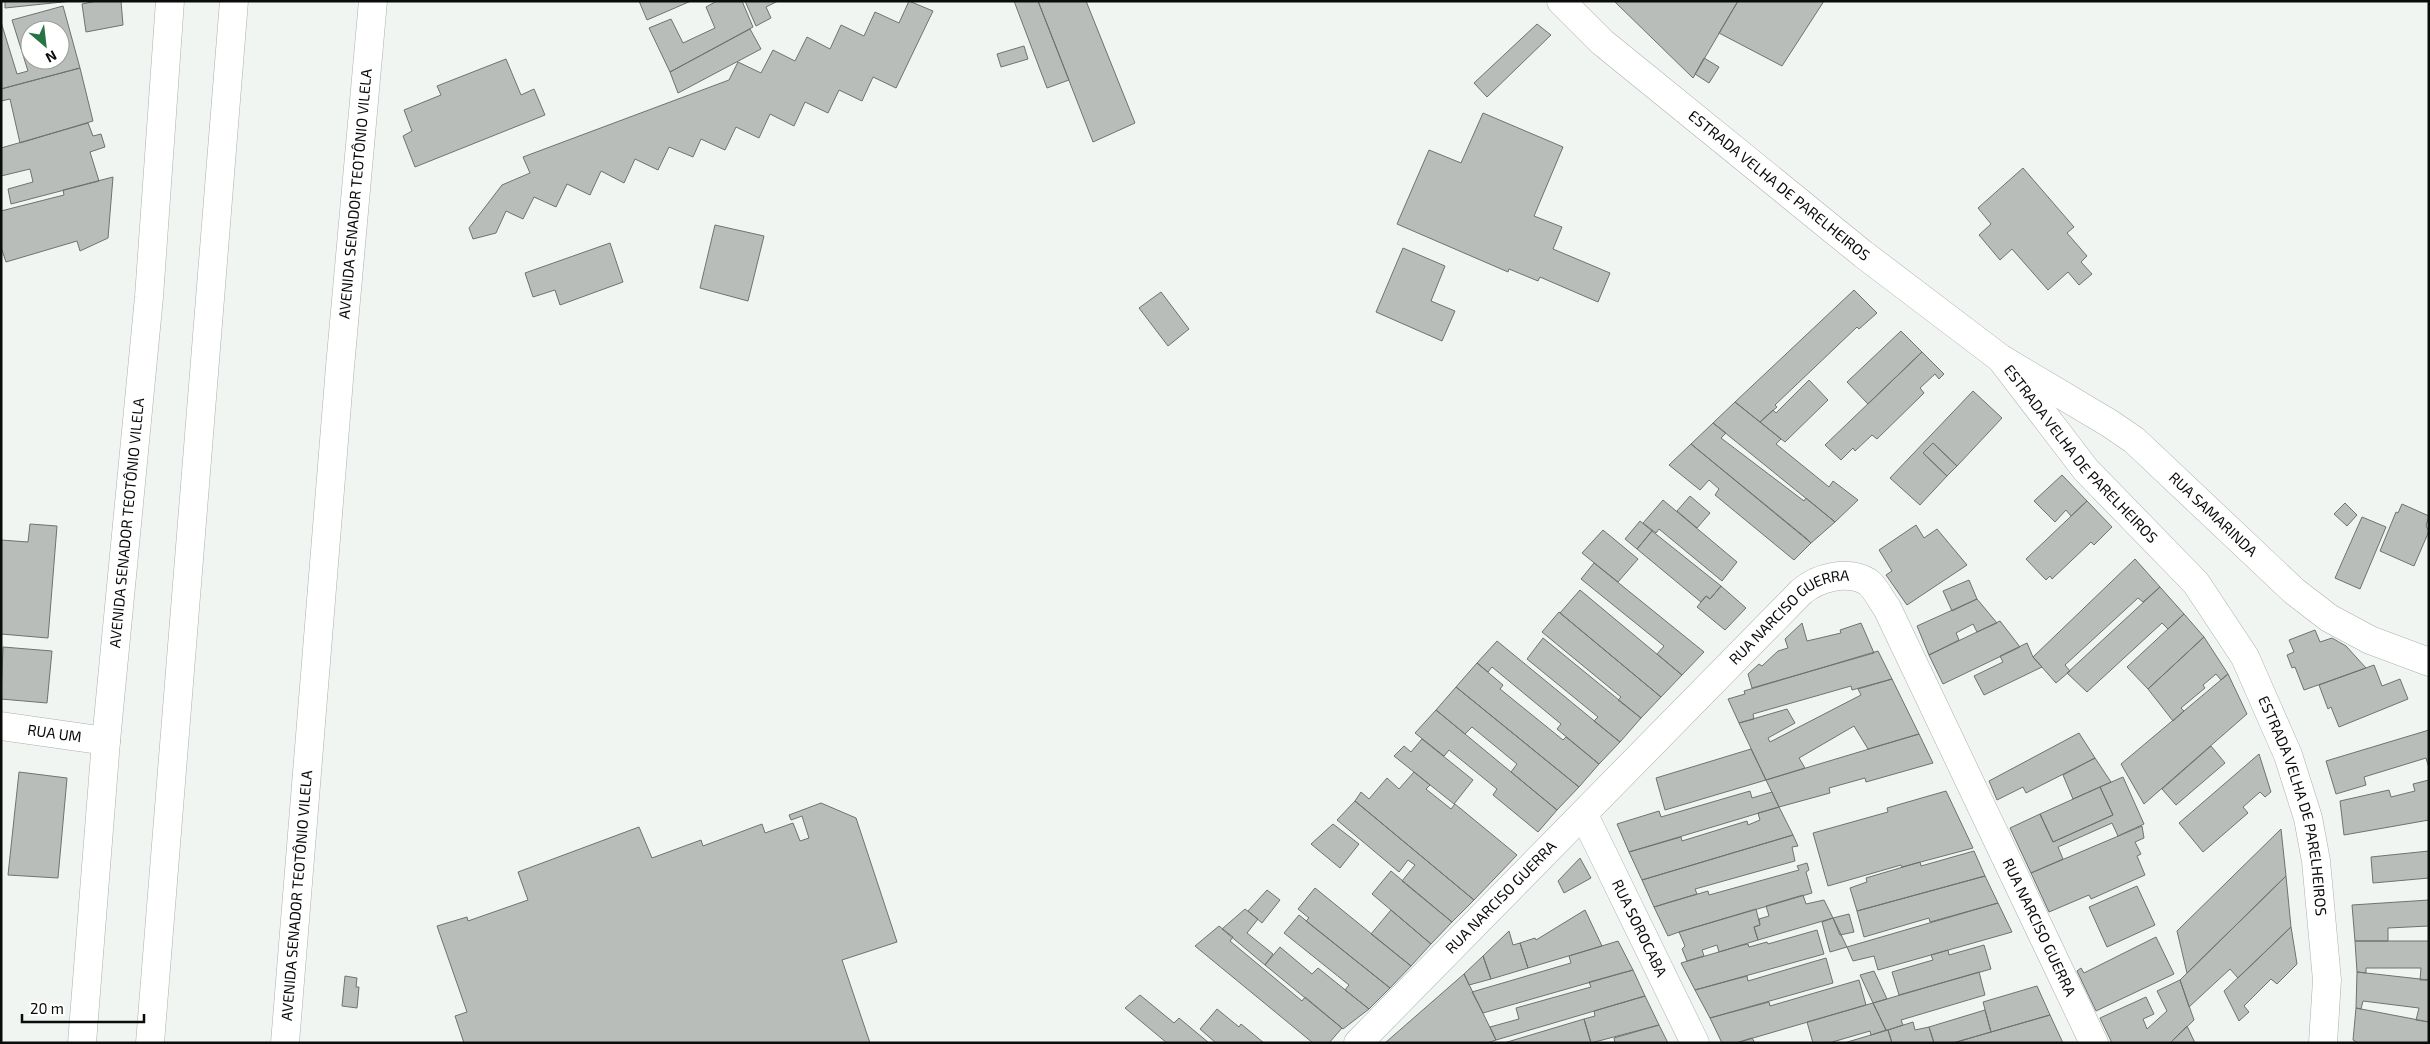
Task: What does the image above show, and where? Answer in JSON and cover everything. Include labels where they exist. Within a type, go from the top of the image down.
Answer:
[{"type":"street","name":"AVENIDA SENADOR TEOTÔNIO VILELA","points":[[82,1043],[106,741],[149,297],[170,1]]},
{"type":"street","points":[[150,1043],[234,1]]},
{"type":"street","name":"AVENIDA SENADOR TEOTÔNIO VILELA","points":[[285,1043],[340,367],[373,1]]},
{"type":"street","name":"ESTRADA VELHA DE PARELHEIROS","points":[[1561,1],[1602,42],[1855,248],[2000,358],[2086,470],[2196,583],[2245,657],[2288,755],[2308,818],[2316,861],[2327,980],[2324,1043]]},
{"type":"street","name":"RUA SAMARINDA","points":[[2000,358],[2134,440],[2294,591],[2329,618],[2370,640],[2429,662]]},
{"type":"street","name":"RUA NARCISO GUERRA","points":[[1358,1043],[1805,589],[1834,576],[1850,577],[1868,583],[1891,616],[2094,1043]]},
{"type":"street","name":"RUA UM","points":[[1,726],[106,741]]},
{"type":"street","name":"RUA SOROCABA","points":[[1584,815],[1695,1043]]},
{"type":"building","points":[[5,1],[72,1],[5,8]]},
{"type":"building","points":[[97,1],[121,1],[123,25],[86,32],[82,4]]},
{"type":"building","points":[[639,1],[691,1],[647,20]]},
{"type":"building","points":[[717,1],[742,1],[753,27],[670,72],[649,28],[671,19],[683,43],[715,28],[706,7]]},
{"type":"building","points":[[745,1],[778,1],[766,7],[771,18],[756,26]]},
{"type":"building","points":[[909,1],[933,11],[896,88],[873,77],[862,101],[839,90],[828,113],[805,102],[794,126],[770,114],[759,138],[736,127],[725,150],[701,139],[693,157],[669,147],[658,170],[635,159],[624,183],[601,171],[590,195],[567,184],[556,207],[534,197],[523,219],[506,211],[496,233],[473,239],[469,228],[502,185],[530,173],[523,157],[729,80],[738,62],[761,73],[773,50],[795,61],[807,37],[830,49],[841,25],[864,36],[875,12],[899,23]]},
{"type":"building","points":[[1014,1],[1038,1],[1069,80],[1047,88]]},
{"type":"building","points":[[1038,1],[1086,1],[1135,123],[1093,142]]},
{"type":"building","points":[[1614,1],[1738,1],[1693,78]]},
{"type":"building","points":[[1738,1],[1824,1],[1782,66],[1719,33]]},
{"type":"building","points":[[63,6],[67,20],[20,20],[20,46],[12,20]]},
{"type":"building","points":[[1,22],[17,74],[28,71],[70,70],[70,32],[80,68],[1,89]]},
{"type":"building","points":[[1537,24],[1551,35],[1487,97],[1474,83]]},
{"type":"building","points":[[750,29],[761,49],[678,93],[670,72]]},
{"type":"building","points":[[1024,46],[1028,59],[1001,67],[997,54]]},
{"type":"building","points":[[1704,58],[1719,67],[1709,83],[1695,74]]},
{"type":"building","points":[[506,59],[521,95],[534,89],[545,115],[415,167],[403,136],[412,131],[404,110],[441,95],[437,86]]},
{"type":"building","points":[[80,68],[93,121],[20,143],[10,99],[1,101],[1,89]]},
{"type":"building","points":[[1483,113],[1563,147],[1534,216],[1562,227],[1553,249],[1610,273],[1598,302],[1540,277],[1538,281],[1509,269],[1508,272],[1397,224],[1429,150],[1461,163]]},
{"type":"building","points":[[88,123],[93,136],[101,134],[105,147],[90,152],[99,181],[11,204],[8,189],[33,182],[30,169],[1,176],[1,148]]},
{"type":"building","points":[[2023,168],[2074,227],[2067,233],[2087,256],[2081,262],[2092,274],[2079,285],[2068,272],[2048,290],[2012,249],[2000,260],[1979,235],[1991,224],[1978,208]]},
{"type":"building","points":[[113,177],[108,238],[80,251],[77,241],[6,262],[1,247],[1,211],[64,195],[63,190]]},
{"type":"building","points":[[715,225],[764,236],[748,301],[700,288]]},
{"type":"building","points":[[610,243],[623,282],[560,305],[555,290],[533,297],[525,273]]},
{"type":"building","points":[[1403,248],[1445,266],[1431,301],[1455,311],[1442,341],[1376,312]]},
{"type":"building","points":[[1854,290],[1877,313],[1859,329],[1857,327],[1775,405],[1777,407],[1760,422],[1735,402]]},
{"type":"building","points":[[1161,292],[1189,329],[1168,346],[1139,308]]},
{"type":"building","points":[[1901,331],[1922,352],[1868,404],[1847,382]]},
{"type":"building","points":[[1922,352],[1944,374],[1939,379],[1935,374],[1920,388],[1924,393],[1877,439],[1872,435],[1855,451],[1853,448],[1841,460],[1825,445]]},
{"type":"building","points":[[1809,380],[1828,400],[1785,442],[1760,422],[1773,410],[1776,413]]},
{"type":"building","points":[[1973,391],[2002,418],[1957,466],[1933,443],[1923,453],[1947,476],[1920,505],[1890,478]]},
{"type":"building","points":[[1735,402],[1781,439],[1776,444],[1829,487],[1833,481],[1858,500],[1835,522],[1713,423]]},
{"type":"building","points":[[1713,423],[1726,433],[1721,438],[1804,501],[1806,498],[1835,522],[1811,543],[1691,444]]},
{"type":"building","points":[[1933,443],[1957,466],[1947,476],[1923,453]]},
{"type":"building","points":[[1691,444],[1811,543],[1794,560],[1715,495],[1719,489],[1709,480],[1700,490],[1669,465]]},
{"type":"building","points":[[2062,475],[2087,501],[2071,516],[2066,510],[2055,522],[2034,501]]},
{"type":"building","points":[[1690,496],[1710,513],[1697,528],[1677,511]]},
{"type":"building","points":[[1663,500],[1737,562],[1722,581],[1659,529],[1656,533],[1643,523]]},
{"type":"building","points":[[2087,501],[2112,527],[2094,545],[2091,542],[2052,579],[2050,576],[2046,580],[2026,559]]},
{"type":"building","points":[[2345,503],[2357,515],[2347,526],[2334,514]]},
{"type":"building","points":[[2402,504],[2429,516],[2426,526],[2429,531],[2414,566],[2380,551],[2396,512],[2398,513]]},
{"type":"building","points":[[2362,517],[2386,527],[2360,589],[2335,578]]},
{"type":"building","points":[[1640,521],[1652,531],[1637,549],[1625,539]]},
{"type":"building","points":[[30,524],[57,526],[48,638],[1,634],[1,540],[28,542]]},
{"type":"building","points":[[1916,525],[1924,538],[1937,529],[1967,565],[1907,605],[1886,575],[1892,571],[1879,550]]},
{"type":"building","points":[[1603,530],[1638,559],[1618,582],[1582,553]]},
{"type":"building","points":[[1652,531],[1721,586],[1710,599],[1706,596],[1701,602],[1637,549]]},
{"type":"building","points":[[2135,559],[2160,587],[2143,602],[2138,598],[2065,665],[2070,671],[2056,683],[2033,657]]},
{"type":"building","points":[[1594,563],[1704,652],[1682,675],[1657,654],[1664,646],[1581,579]]},
{"type":"building","points":[[1969,580],[1977,599],[1952,611],[1943,591]]},
{"type":"building","points":[[1721,586],[1746,608],[1725,630],[1697,607],[1706,596],[1710,599]]},
{"type":"building","points":[[2160,587],[2184,614],[2168,629],[2162,623],[2087,692],[2067,673]]},
{"type":"building","points":[[1580,590],[1682,675],[1661,697],[1560,613]]},
{"type":"building","points":[[1977,599],[1997,623],[1977,632],[1973,624],[1956,633],[1959,640],[1929,655],[1917,626]]},
{"type":"building","points":[[1559,612],[1661,697],[1641,718],[1618,700],[1621,697],[1542,632]]},
{"type":"building","points":[[2184,614],[2204,637],[2148,689],[2127,667]]},
{"type":"building","points":[[2000,621],[2020,647],[1943,684],[1929,655]]},
{"type":"building","points":[[1802,623],[1807,641],[1841,633],[1840,630],[1861,623],[1874,653],[1752,688],[1748,674],[1759,664],[1762,666],[1778,651],[1788,648],[1785,639]]},
{"type":"building","points":[[2315,630],[2320,642],[2332,638],[2346,646],[2366,668],[2304,690],[2295,667],[2292,668],[2287,655],[2294,652],[2289,640]]},
{"type":"building","points":[[2204,637],[2228,674],[2221,680],[2216,674],[2203,685],[2205,688],[2181,708],[2184,711],[2173,721],[2148,689]]},
{"type":"building","points":[[1543,638],[1641,718],[1620,742],[1594,721],[1598,717],[1527,659]]},
{"type":"building","points":[[1497,641],[1620,742],[1599,764],[1557,729],[1561,724],[1492,667],[1488,672],[1477,663]]},
{"type":"building","points":[[2027,643],[2033,657],[2042,667],[1984,695],[1974,676],[2003,662],[2000,656]]},
{"type":"building","points":[[3,647],[52,651],[47,703],[1,699]]},
{"type":"building","points":[[1878,651],[1892,679],[1852,690],[1851,686],[1753,714],[1754,719],[1739,723],[1728,699],[1745,694],[1744,691]]},
{"type":"building","points":[[1477,663],[1503,685],[1500,689],[1563,740],[1566,737],[1599,764],[1579,787],[1456,687]]},
{"type":"building","points":[[2374,665],[2382,686],[2400,679],[2408,699],[2339,727],[2331,707],[2328,709],[2319,685]]},
{"type":"building","points":[[2228,674],[2247,714],[2144,804],[2121,764]]},
{"type":"building","points":[[1892,679],[1919,734],[1868,749],[1854,726],[1799,758],[1805,768],[1766,780],[1739,723],[1787,709],[1795,723],[1768,738],[1770,742],[1861,695],[1858,689]]},
{"type":"building","points":[[1456,687],[1579,787],[1557,810],[1511,772],[1517,764],[1472,727],[1465,734],[1436,710]]},
{"type":"building","points":[[1436,710],[1557,810],[1538,832],[1493,795],[1497,789],[1449,750],[1444,756],[1415,733]]},
{"type":"building","points":[[2429,730],[2429,768],[2426,758],[2364,777],[2366,785],[2336,794],[2326,761]]},
{"type":"building","points":[[2079,733],[2095,758],[2026,793],[2023,787],[1997,800],[1989,781]]},
{"type":"building","points":[[1919,734],[1933,763],[1866,782],[1865,778],[1829,788],[1830,793],[1779,807],[1766,780]]},
{"type":"building","points":[[1422,739],[1473,780],[1454,804],[1394,756],[1404,746],[1411,752]]},
{"type":"building","points":[[2211,746],[2225,763],[2176,805],[2162,789]]},
{"type":"building","points":[[1751,749],[1766,780],[1665,810],[1656,778]]},
{"type":"building","points":[[2259,754],[2271,792],[2265,797],[2260,792],[2243,807],[2248,813],[2203,852],[2179,823]]},
{"type":"building","points":[[2095,758],[2111,782],[2073,799],[2063,775]]},
{"type":"building","points":[[19,772],[67,778],[58,878],[8,875]]},
{"type":"building","points":[[1414,772],[1430,785],[1426,789],[1451,809],[1455,804],[1517,855],[1474,900],[1355,801],[1361,792],[1369,799],[1387,778],[1399,789]]},
{"type":"building","points":[[2123,777],[2144,824],[2118,836],[2112,823],[2058,847],[2063,859],[2031,873],[2010,828],[2040,814],[2053,842],[2113,815],[2100,787]]},
{"type":"building","points":[[2429,780],[2429,820],[2344,835],[2340,801],[2389,790],[2391,797],[2415,791],[2413,784]]},
{"type":"building","points":[[2100,787],[2113,815],[2053,842],[2040,814]]},
{"type":"building","points":[[1750,791],[1752,798],[1772,792],[1779,807],[1629,852],[1617,824],[1659,811],[1661,817]]},
{"type":"building","points":[[1946,791],[1973,848],[1902,867],[1901,865],[1828,886],[1813,833],[1888,812],[1887,808]]},
{"type":"building","points":[[1355,801],[1474,900],[1452,922],[1402,881],[1415,865],[1408,860],[1399,872],[1337,820]]},
{"type":"building","points":[[821,803],[856,818],[897,942],[842,960],[870,1043],[464,1043],[455,1016],[467,1012],[437,926],[467,917],[468,921],[528,900],[518,872],[639,827],[652,858],[701,840],[703,846],[762,824],[765,833],[793,823],[800,841],[809,838],[802,816],[791,820],[789,815]]},
{"type":"building","points":[[1779,807],[1793,835],[1642,880],[1629,852],[1681,837],[1682,841],[1747,821],[1748,825],[1760,820],[1758,813]]},
{"type":"building","points":[[1333,824],[1359,844],[1340,868],[1311,844]]},
{"type":"building","points":[[2142,826],[2144,838],[2135,842],[2141,854],[2137,856],[2145,875],[2091,899],[2089,895],[2049,912],[2031,873]]},
{"type":"building","points":[[2281,829],[2286,876],[2187,973],[2177,931]]},
{"type":"building","points":[[1793,835],[1798,846],[1792,847],[1795,861],[1695,889],[1697,894],[1654,907],[1642,880]]},
{"type":"building","points":[[1974,851],[1985,876],[1857,911],[1850,888],[1867,882],[1866,878],[1920,862],[1921,866]]},
{"type":"building","points":[[2429,851],[2429,878],[2373,883],[2371,857]]},
{"type":"building","points":[[1580,858],[1591,878],[1564,893],[1558,881]]},
{"type":"building","points":[[1807,863],[1809,870],[1806,872],[1812,893],[1668,936],[1654,907],[1708,891],[1709,895],[1799,870],[1797,866]]},
{"type":"building","points":[[1391,871],[1452,922],[1431,944],[1372,894]]},
{"type":"building","points":[[1985,876],[1998,903],[1930,922],[1929,918],[1864,937],[1857,911]]},
{"type":"building","points":[[2286,876],[2291,927],[2238,978],[2230,969],[2189,1007],[2180,980]]},
{"type":"building","points":[[2137,886],[2155,925],[2107,947],[2089,907]]},
{"type":"building","points":[[1315,888],[1411,966],[1390,988],[1306,921],[1309,918],[1298,909]]},
{"type":"building","points":[[1267,890],[1280,900],[1262,923],[1248,911]]},
{"type":"building","points":[[1803,895],[1806,904],[1824,900],[1833,918],[1758,940],[1754,927],[1760,925],[1759,919],[1769,916],[1766,906]]},
{"type":"building","points":[[2429,900],[2429,926],[2388,928],[2388,941],[2355,941],[2352,905]]},
{"type":"building","points":[[1998,903],[2012,932],[1878,970],[1874,956],[1853,961],[1847,947]]},
{"type":"building","points":[[1245,909],[1258,919],[1247,933],[1273,954],[1265,965],[1222,929]]},
{"type":"building","points":[[1756,909],[1760,925],[1754,927],[1758,940],[1719,952],[1717,945],[1702,950],[1704,956],[1687,961],[1682,949],[1685,946],[1679,932]]},
{"type":"building","points":[[1391,910],[1431,944],[1411,966],[1371,934]]},
{"type":"building","points":[[1585,910],[1602,946],[1528,968],[1520,943],[1535,938],[1536,940]]},
{"type":"building","points":[[1849,914],[1854,932],[1840,935],[1833,918]]},
{"type":"building","points":[[1299,915],[1390,988],[1369,1009],[1345,990],[1349,985],[1284,933]]},
{"type":"building","points":[[1833,918],[1847,947],[1830,952],[1822,922]]},
{"type":"building","points":[[1219,926],[1233,937],[1230,941],[1302,1001],[1305,997],[1342,1028],[1329,1043],[1313,1043],[1195,946]]},
{"type":"building","points":[[2291,927],[2297,964],[2277,984],[2271,979],[2244,1006],[2249,1012],[2239,1021],[2224,991]]},
{"type":"building","points":[[1817,930],[1824,954],[1695,990],[1681,963],[1743,945],[1748,944],[1749,947],[1767,942],[1768,944]]},
{"type":"building","points":[[1509,931],[1513,945],[1520,943],[1528,968],[1491,979],[1483,956]]},
{"type":"building","points":[[2156,937],[2174,974],[2096,1011],[2077,971],[2081,968],[2084,973]]},
{"type":"building","points":[[1618,941],[1633,970],[1483,1013],[1472,992],[1571,963],[1569,956]]},
{"type":"building","points":[[2355,941],[2429,941],[2429,980],[2420,980],[2421,968],[2366,968],[2366,973],[2357,972]]},
{"type":"building","points":[[1984,945],[1991,969],[1899,995],[1892,972],[1933,960],[1931,955],[1948,950],[1949,955]]},
{"type":"building","points":[[1280,947],[1312,974],[1318,968],[1369,1009],[1343,1029],[1265,965]]},
{"type":"building","points":[[1483,956],[1491,979],[1469,985],[1464,974]]},
{"type":"building","points":[[1826,958],[1833,983],[1710,1018],[1695,990],[1747,976],[1748,981]]},
{"type":"building","points":[[1633,970],[1645,996],[1496,1040],[1490,1027],[1519,1019],[1516,1008],[1591,987],[1589,982]]},
{"type":"building","points":[[1874,971],[1887,999],[1873,1003],[1860,975]]},
{"type":"building","points":[[1979,972],[1985,995],[1901,1020],[1903,1025],[1888,1030],[1886,1030],[1873,1003]]},
{"type":"building","points":[[2357,972],[2429,980],[2429,1022],[2416,1020],[2419,1008],[2363,1001],[2361,1009],[2356,1008]]},
{"type":"building","points":[[1464,974],[1496,1040],[1487,1043],[1385,1043]]},
{"type":"building","points":[[345,976],[357,978],[356,987],[359,987],[357,1008],[342,1006]]},
{"type":"building","points":[[1859,980],[1866,1005],[1736,1043],[1722,1043],[1710,1018],[1769,1002],[1770,1006]]},
{"type":"building","points":[[2180,980],[2194,1020],[2170,1043],[2112,1043],[2100,1018],[2146,997],[2154,1014],[2143,1019],[2147,1029],[2167,1011],[2157,991]]},
{"type":"building","points":[[2037,986],[2050,1015],[1991,1032],[1983,1002]]},
{"type":"building","points":[[1140,995],[1174,1023],[1179,1018],[1209,1043],[1167,1043],[1125,1008]]},
{"type":"building","points":[[1645,996],[1659,1025],[1591,1043],[1584,1019],[1595,1016],[1594,1011]]},
{"type":"building","points":[[1873,1003],[1886,1030],[1871,1035],[1870,1031],[1829,1043],[1813,1043],[1807,1022]]},
{"type":"building","points":[[2356,1008],[2429,1022],[2429,1043],[2358,1043],[2353,1040]]},
{"type":"building","points":[[1217,1009],[1239,1027],[1241,1024],[1264,1043],[1216,1043],[1200,1029]]},
{"type":"building","points":[[1985,1010],[1991,1032],[1953,1043],[1934,1043],[1929,1027]]},
{"type":"building","points":[[2050,1015],[2063,1043],[1953,1043],[1991,1032]]},
{"type":"building","points":[[1584,1019],[1591,1043],[1504,1043]]},
{"type":"building","points":[[1913,1022],[1915,1030],[1929,1027],[1934,1043],[1892,1043],[1888,1030]]},
{"type":"building","points":[[1659,1025],[1668,1043],[1615,1043],[1614,1038]]},
{"type":"building","points":[[2187,1026],[2195,1043],[2170,1043]]},
{"type":"building","points":[[1888,1030],[1892,1043],[1844,1043],[1871,1035]]},
{"type":"building","points":[[1752,1038],[1755,1043],[1736,1043]]}]
